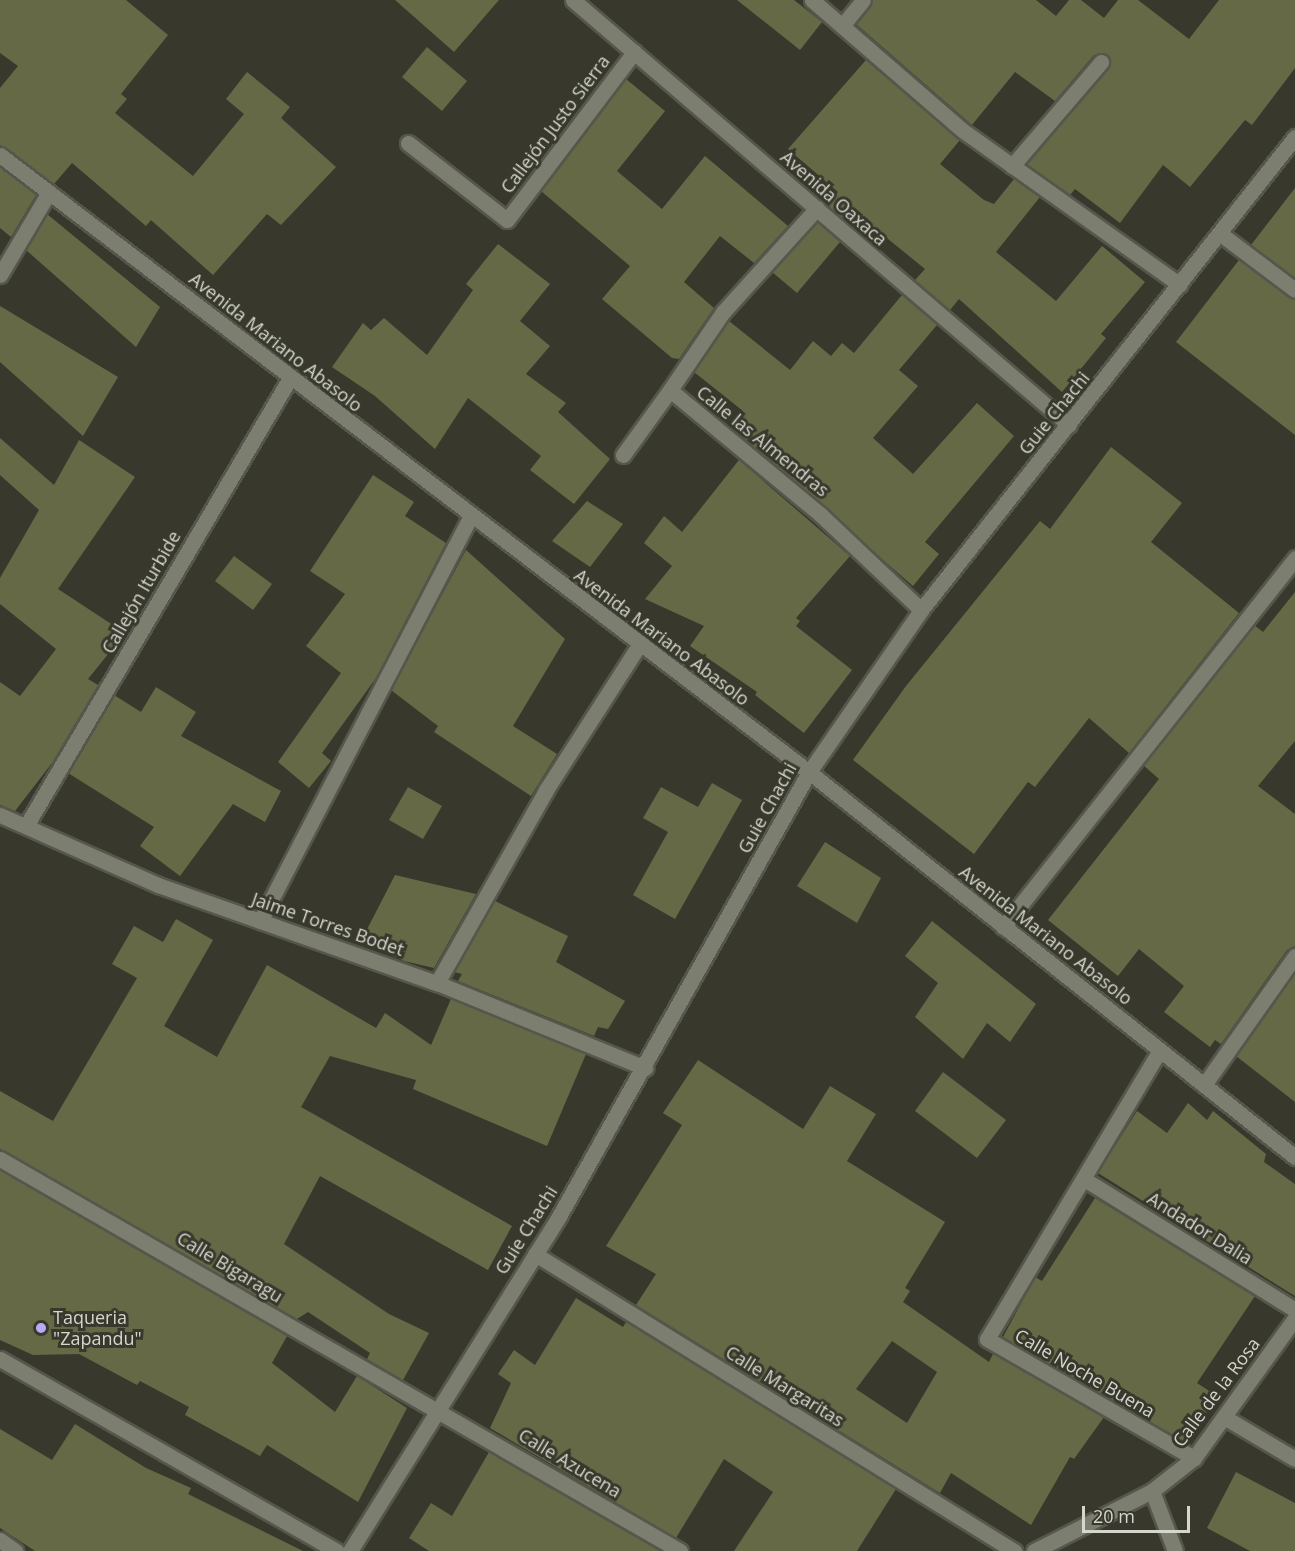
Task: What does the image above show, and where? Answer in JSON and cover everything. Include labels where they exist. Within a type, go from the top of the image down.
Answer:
[{"type":"street","name":"Avenida Oaxaca","points":[[573,0],[1069,425]]},
{"type":"street","points":[[812,0],[962,130],[1180,285]]},
{"type":"street","points":[[842,26],[863,0]]},
{"type":"street","name":"Callejón Justo Sierra","points":[[408,142],[507,220],[634,52]]},
{"type":"street","points":[[1012,166],[1101,62]]},
{"type":"street","name":"Guie Chachi","points":[[350,1551],[535,1254],[645,1068],[809,772],[921,610],[1222,235],[1295,137]]},
{"type":"street","name":"Avenida Mariano Abasolo","points":[[0,155],[639,645],[809,772],[1295,1157]]},
{"type":"street","points":[[0,275],[49,192]]},
{"type":"street","name":"Calle las Almendras","points":[[817,208],[723,312],[670,390],[821,515],[921,610]]},
{"type":"street","points":[[1222,235],[1295,290]]},
{"type":"street","name":"Callejón Iturbide","points":[[26,826],[290,378]]},
{"type":"street","points":[[623,455],[670,390]]},
{"type":"street","points":[[260,921],[471,516]]},
{"type":"street","points":[[1004,927],[1295,558]]},
{"type":"street","points":[[437,983],[546,790],[639,645]]},
{"type":"street","name":"Jaime Torres Bodet","points":[[0,815],[158,885],[437,983],[645,1068]]},
{"type":"street","points":[[1204,1085],[1295,956]]},
{"type":"street","points":[[1084,1179],[1160,1050]]},
{"type":"street","name":"Calle Bigaragu","points":[[0,1159],[439,1411]]},
{"type":"street","name":"Andador Dalia","points":[[1084,1179],[1295,1310]]},
{"type":"street","name":"Calle Noche Buena","points":[[1084,1179],[987,1339],[1194,1458]]},
{"type":"street","name":"Calle Margaritas","points":[[535,1254],[1014,1551]]},
{"type":"street","name":"Calle de la Rosa","points":[[1034,1551],[1152,1491],[1194,1458],[1295,1318]]},
{"type":"street","points":[[0,1359],[337,1551]]},
{"type":"street","name":"Calle Azucena","points":[[439,1411],[680,1551]]},
{"type":"street","points":[[1224,1417],[1295,1459]]},
{"type":"street","points":[[1152,1491],[1175,1551]]},
{"type":"street","points":[[0,1540],[15,1551]]},
{"type":"building","points":[[0,0],[126,0],[168,35],[121,94],[127,99],[115,113],[193,176],[244,114],[226,99],[247,72],[290,107],[281,118],[336,167],[281,225],[267,214],[213,275],[151,220],[146,226],[72,163],[54,184],[0,145],[0,88],[18,66],[0,53]]},
{"type":"building","points":[[395,0],[499,0],[454,52]]},
{"type":"building","points":[[737,0],[794,0],[822,22],[800,50]]},
{"type":"building","points":[[873,0],[1036,0],[1056,16],[1069,0],[1081,0],[1104,18],[1118,0],[1138,0],[1189,39],[1219,0],[1295,0],[1295,68],[1252,125],[1245,120],[1190,187],[1163,165],[1120,223],[1075,189],[1070,195],[1027,164],[1108,68],[1108,55],[1094,55],[1055,101],[1015,72],[972,125],[856,24]]},
{"type":"building","points":[[427,47],[467,81],[442,111],[402,77]]},
{"type":"building","points":[[866,60],[960,140],[940,164],[984,200],[994,204],[1014,179],[1040,197],[996,252],[1056,301],[1102,246],[1145,282],[1101,334],[1106,338],[1062,392],[959,299],[950,310],[915,280],[925,269],[861,217],[853,227],[827,205],[838,192],[788,149]]},
{"type":"building","points":[[626,79],[665,111],[617,171],[662,209],[705,156],[788,226],[754,263],[720,236],[684,282],[714,308],[679,359],[672,358],[602,299],[630,266],[541,191]]},
{"type":"building","points":[[0,167],[36,195],[11,237],[0,228]]},
{"type":"building","points":[[1295,188],[1295,278],[1251,245]]},
{"type":"building","points":[[47,214],[160,307],[136,347],[26,250]]},
{"type":"building","points":[[817,222],[840,242],[797,293],[772,272]]},
{"type":"building","points":[[498,244],[550,284],[520,321],[550,346],[526,374],[566,403],[558,412],[610,459],[574,504],[530,470],[541,456],[468,398],[435,449],[375,396],[332,367],[363,323],[371,330],[384,318],[427,355],[473,290],[466,284]]},
{"type":"building","points":[[1239,260],[1295,300],[1295,435],[1176,342]]},
{"type":"building","points":[[902,295],[937,325],[899,370],[918,386],[873,438],[913,474],[977,403],[1014,436],[925,542],[939,554],[913,586],[730,427],[743,411],[694,372],[729,321],[790,370],[813,341],[831,356],[842,343],[854,353]]},
{"type":"building","points":[[0,306],[118,377],[83,436],[0,362]]},
{"type":"building","points":[[0,438],[54,485],[79,440],[135,477],[58,589],[125,633],[88,679],[98,685],[52,763],[15,811],[0,805],[0,682],[20,696],[56,649],[0,604],[0,578],[39,510],[0,475]]},
{"type":"building","points":[[1111,447],[1182,503],[1151,542],[1239,613],[1129,753],[1089,718],[1035,787],[1028,782],[974,854],[853,760],[906,686],[1040,521],[1050,529]]},
{"type":"building","points":[[739,460],[850,556],[796,618],[800,621],[796,626],[852,670],[804,733],[755,695],[757,692],[690,646],[704,626],[645,599],[672,566],[644,543],[664,516],[682,532]]},
{"type":"building","points":[[373,475],[414,502],[405,516],[446,543],[376,678],[322,753],[331,761],[309,788],[278,762],[341,673],[306,646],[345,594],[310,571]]},
{"type":"building","points":[[587,501],[623,524],[590,567],[552,541]]},
{"type":"building","points":[[466,550],[565,639],[513,726],[557,754],[531,796],[434,732],[438,726],[391,690]]},
{"type":"building","points":[[234,556],[272,584],[253,610],[215,581]]},
{"type":"building","points":[[1295,592],[1295,741],[1258,786],[1295,814],[1295,946],[1287,950],[1221,1044],[1215,1040],[1210,1047],[1164,1012],[1184,986],[1139,949],[1118,976],[1048,920],[1159,779],[1143,765],[1254,625],[1263,632]]},
{"type":"building","points":[[156,687],[196,712],[181,736],[281,791],[265,822],[233,804],[180,876],[140,846],[154,827],[68,773],[114,695],[141,712]]},
{"type":"building","points":[[712,783],[742,800],[675,919],[633,895],[668,832],[643,818],[661,787],[698,807]]},
{"type":"building","points":[[408,787],[442,806],[423,839],[389,820]]},
{"type":"building","points":[[825,842],[881,878],[857,923],[797,886]]},
{"type":"building","points":[[395,875],[476,894],[434,968],[404,961],[361,941]]},
{"type":"building","points":[[495,901],[568,936],[556,962],[625,1001],[608,1029],[598,1027],[594,1036],[458,981],[462,974],[454,972]]},
{"type":"building","points":[[176,919],[213,940],[164,1026],[217,1057],[267,965],[376,1028],[385,1013],[431,1045],[451,999],[586,1054],[547,1146],[413,1089],[416,1080],[330,1056],[301,1107],[512,1226],[488,1270],[320,1176],[284,1244],[389,1314],[429,1333],[403,1380],[367,1359],[370,1353],[308,1312],[297,1319],[0,1149],[0,1091],[53,1121],[137,978],[112,964],[134,926],[163,942]]},
{"type":"building","points":[[932,921],[1036,1004],[1010,1042],[987,1023],[963,1059],[915,1017],[938,983],[905,956]]},
{"type":"building","points":[[1295,973],[1295,1102],[1236,1056]]},
{"type":"building","points":[[698,1060],[803,1129],[830,1086],[876,1114],[847,1161],[945,1222],[905,1288],[910,1291],[903,1302],[989,1362],[993,1354],[1104,1417],[1074,1459],[1070,1457],[1031,1525],[951,1473],[940,1493],[636,1305],[656,1274],[606,1246],[682,1125],[663,1113]],"holes":[[[892,1341],[937,1372],[907,1423],[856,1389]]]},
{"type":"building","points":[[943,1072],[1006,1120],[977,1158],[915,1111]]},
{"type":"building","points":[[1188,1103],[1207,1120],[1213,1111],[1266,1154],[1264,1162],[1295,1184],[1295,1296],[1098,1173],[1137,1111],[1167,1133]]},
{"type":"building","points":[[0,1170],[287,1336],[272,1363],[335,1412],[357,1376],[407,1408],[358,1502],[267,1445],[260,1456],[185,1415],[189,1407],[140,1381],[137,1385],[79,1354],[33,1355],[0,1340]]},
{"type":"building","points":[[1095,1198],[1255,1296],[1197,1383],[1217,1396],[1187,1443],[1003,1337],[1035,1277],[1042,1281]]},
{"type":"building","points":[[576,1298],[623,1327],[626,1322],[896,1489],[857,1551],[734,1551],[773,1492],[724,1459],[676,1538],[490,1428],[511,1383],[498,1374],[514,1350],[535,1365]]},
{"type":"building","points":[[75,1424],[146,1468],[191,1488],[188,1494],[303,1551],[35,1551],[0,1528],[0,1429],[52,1460]]},
{"type":"building","points":[[489,1452],[660,1551],[429,1551],[409,1538],[431,1503],[452,1516]]},
{"type":"building","points":[[1236,1472],[1295,1503],[1295,1551],[1250,1551],[1207,1528]]},
{"type":"place","name":"Taqueria \"Zapandu\"","points":[[41,1328]]}]
